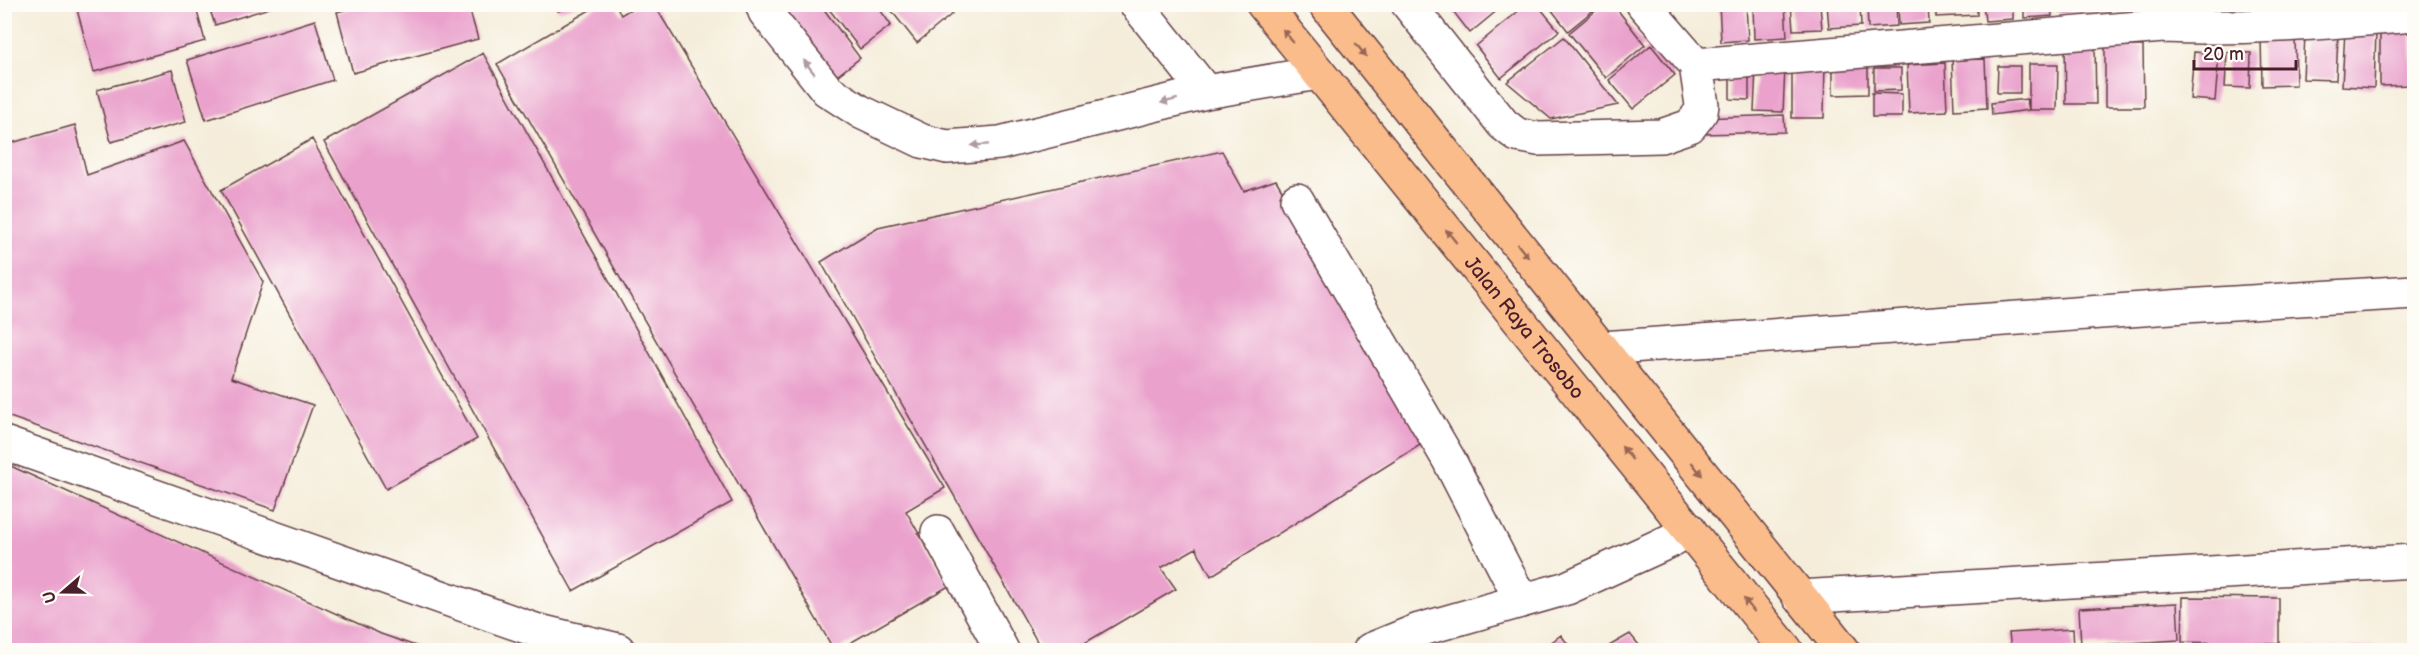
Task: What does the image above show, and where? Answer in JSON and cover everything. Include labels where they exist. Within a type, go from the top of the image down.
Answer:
[{"type":"highway","name":"Jalan Raya Trosobo","points":[[1263,4],[1785,651]]},
{"type":"highway","points":[[1325,4],[1843,651]]},
{"type":"street","points":[[762,4],[765,12],[827,90],[861,112],[922,141],[947,147],[1000,143],[1206,92],[1318,73]]},
{"type":"street","points":[[1136,4],[1206,92]]},
{"type":"street","points":[[1408,4],[1503,124],[1518,135],[1528,138],[1661,136],[1684,129],[1696,120],[1702,105],[1696,65],[1643,4]]},
{"type":"street","points":[[1696,65],[2162,15],[2209,28],[2339,13],[2415,15]]},
{"type":"street","points":[[1297,200],[1449,460],[1521,600]]},
{"type":"street","points":[[1602,348],[2185,306],[2415,292]]},
{"type":"street","points":[[4,443],[535,630],[618,651]]},
{"type":"street","points":[[1370,651],[1419,630],[1567,588],[1689,530]]},
{"type":"street","points":[[938,532],[1002,651]]},
{"type":"street","points":[[1799,597],[2415,561]]},
{"type":"building","points":[[4,4],[25,4],[25,5],[4,11]]},
{"type":"building","points":[[81,4],[195,4],[205,41],[94,72],[76,6]]},
{"type":"building","points":[[208,4],[279,4],[279,5],[215,25]]},
{"type":"building","points":[[364,4],[468,4],[478,39],[353,73],[337,12]]},
{"type":"building","points":[[556,4],[577,4],[577,5],[558,11]]},
{"type":"building","points":[[600,4],[615,4],[621,15],[639,4],[654,4],[945,488],[906,511],[949,586],[838,650],[834,650],[497,64]]},
{"type":"building","points":[[771,4],[820,4],[860,58],[829,82]]},
{"type":"building","points":[[825,4],[876,4],[891,25],[860,49]]},
{"type":"building","points":[[886,4],[944,4],[952,14],[917,43]]},
{"type":"building","points":[[1450,4],[1505,4],[1470,33],[1449,6]]},
{"type":"building","points":[[1527,4],[1537,4],[1559,31],[1501,78],[1476,46]]},
{"type":"building","points":[[1547,4],[1601,4],[1568,31]]},
{"type":"building","points":[[1604,4],[1613,4],[1645,45],[1606,78],[1569,33]]},
{"type":"building","points":[[1719,4],[1746,4],[1748,40],[1721,42]]},
{"type":"building","points":[[1753,4],[1785,4],[1787,37],[1754,39]]},
{"type":"building","points":[[1791,4],[1820,4],[1822,29],[1793,30]]},
{"type":"building","points":[[1827,4],[1860,4],[1861,26],[1829,28]]},
{"type":"building","points":[[1867,4],[1896,4],[1897,26],[1868,28]]},
{"type":"building","points":[[1898,4],[1928,4],[1929,23],[1899,25]]},
{"type":"building","points":[[1936,4],[1977,4],[1977,15],[1936,17]]},
{"type":"building","points":[[1983,4],[2013,4],[2013,19],[1985,21]]},
{"type":"building","points":[[2024,4],[2051,4],[2052,16],[2024,18]]},
{"type":"building","points":[[2059,4],[2109,4],[2110,11],[2060,13]]},
{"type":"building","points":[[2116,5],[2138,5],[2138,8],[2116,10]]},
{"type":"building","points":[[315,20],[333,80],[206,120],[187,60]]},
{"type":"building","points":[[2345,30],[2376,32],[2374,88],[2342,86]]},
{"type":"building","points":[[2411,32],[2412,85],[2380,86],[2380,33]]},
{"type":"building","points":[[2305,34],[2338,35],[2336,80],[2303,79]]},
{"type":"building","points":[[2295,36],[2296,85],[2262,86],[2261,37]]},
{"type":"building","points":[[1564,37],[1618,105],[1551,119],[1507,82]]},
{"type":"building","points":[[1651,45],[1675,75],[1633,109],[1609,80]]},
{"type":"building","points":[[2065,46],[2095,46],[2096,104],[2066,104]]},
{"type":"building","points":[[2105,46],[2143,46],[2144,107],[2105,107]]},
{"type":"building","points":[[2194,52],[2219,54],[2215,101],[2190,99]]},
{"type":"building","points":[[2227,52],[2251,53],[2250,88],[2225,87]]},
{"type":"building","points":[[483,53],[732,502],[573,591],[324,142]]},
{"type":"building","points":[[1792,57],[1825,58],[1824,118],[1792,118]]},
{"type":"building","points":[[1985,59],[1987,108],[1954,110],[1952,60]]},
{"type":"building","points":[[1945,63],[1947,111],[1909,113],[1907,65]]},
{"type":"building","points":[[2029,64],[2058,64],[2057,110],[2029,110]]},
{"type":"building","points":[[1998,66],[2020,66],[2020,93],[1997,93]]},
{"type":"building","points":[[1756,67],[1785,68],[1783,112],[1754,111]]},
{"type":"building","points":[[1833,67],[1868,67],[1868,94],[1833,95]]},
{"type":"building","points":[[1874,68],[1901,68],[1901,90],[1874,91]]},
{"type":"building","points":[[172,70],[186,122],[111,142],[97,90]]},
{"type":"building","points":[[1730,73],[1749,74],[1749,100],[1730,99]]},
{"type":"building","points":[[1872,93],[1902,94],[1902,117],[1872,117]]},
{"type":"building","points":[[2027,99],[2029,110],[1992,115],[1991,103]]},
{"type":"building","points":[[1784,115],[1785,132],[1701,134],[1700,118]]},
{"type":"building","points":[[75,125],[87,175],[184,141],[263,282],[231,378],[313,405],[275,510],[4,415],[4,145]]},
{"type":"building","points":[[312,139],[477,439],[386,489],[221,190]]},
{"type":"building","points":[[1222,151],[1244,191],[1276,180],[1428,440],[1211,576],[1196,548],[1161,568],[1176,589],[1073,650],[1042,650],[821,262],[878,227]]},
{"type":"building","points":[[4,463],[381,634],[427,650],[4,650]]},
{"type":"building","points":[[2183,597],[2279,598],[2279,644],[2182,642]]},
{"type":"building","points":[[2177,603],[2179,640],[2081,646],[2079,608]]},
{"type":"building","points":[[2073,629],[2074,650],[2011,650],[2009,633]]},
{"type":"building","points":[[1630,634],[1643,650],[1602,650]]},
{"type":"building","points":[[1561,635],[1572,650],[1541,650]]},
{"type":"building","points":[[2381,646],[2381,650],[2309,650],[2309,649]]}]
